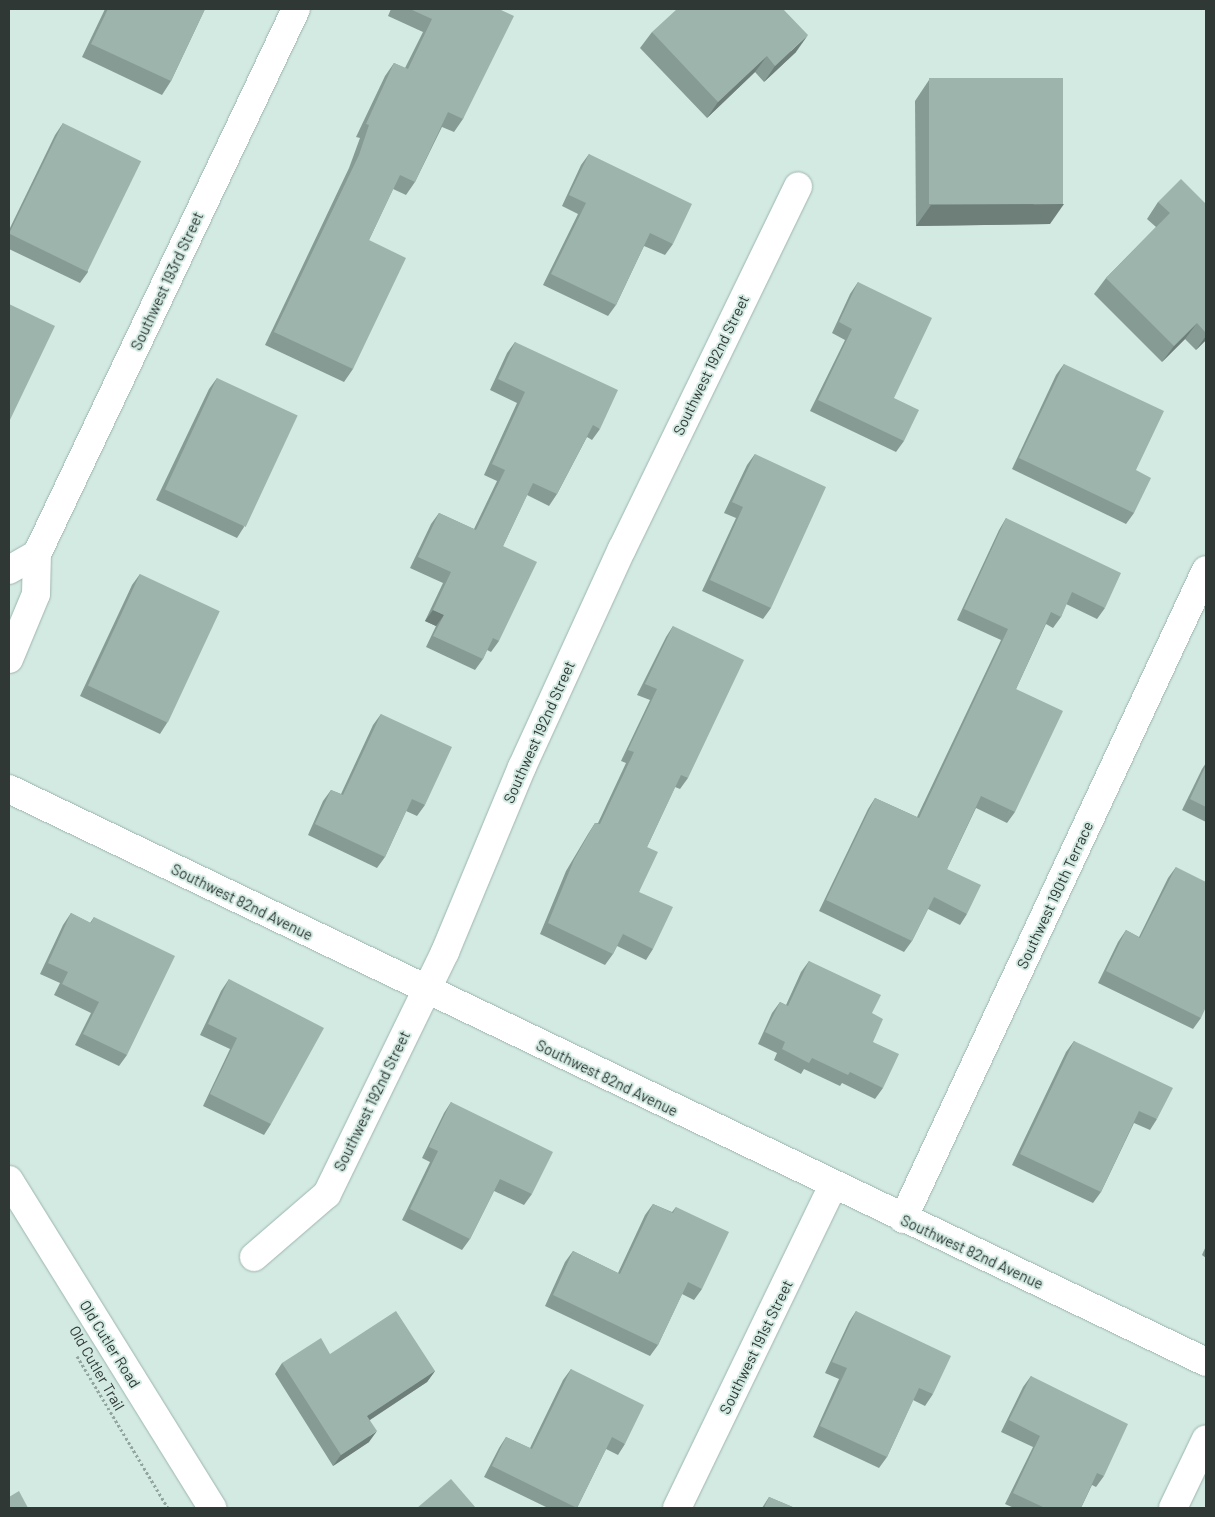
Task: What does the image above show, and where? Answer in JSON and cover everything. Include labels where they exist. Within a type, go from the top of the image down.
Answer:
[{"type":"street","name":"Southwest 193rd Street","points":[[11,650],[36,594],[37,554],[296,9]]},
{"type":"street","name":"Southwest 192nd Street","points":[[254,1256],[327,1194],[425,991],[541,724],[798,186]]},
{"type":"street","points":[[9,570],[37,554]]},
{"type":"street","name":"Southwest 190th Terrace","points":[[903,1219],[1206,570]]},
{"type":"street","name":"Southwest 82nd Avenue","points":[[9,789],[425,991],[1206,1362]]},
{"type":"street","name":"Old Cutler Road","points":[[9,1180],[212,1508]]},
{"type":"street","name":"Southwest 191st Street","points":[[678,1508],[833,1186]]},
{"type":"street","points":[[1173,1508],[1206,1438]]},
{"type":"path","name":"Old Cutler Trail","points":[[75,1352],[168,1508]]},
{"type":"building","points":[[108,9],[205,9],[171,81],[91,44]]},
{"type":"building","points":[[410,9],[501,9],[514,16],[463,119],[448,112],[415,182],[400,175],[369,240],[406,258],[353,369],[274,332],[359,155],[369,125],[366,124],[394,63],[408,69],[432,19]]},
{"type":"building","points":[[677,9],[783,9],[808,35],[775,66],[767,56],[718,102],[652,32]]},
{"type":"building","points":[[929,78],[1063,78],[1063,204],[929,204]]},
{"type":"building","points":[[63,123],[141,161],[87,272],[9,234]]},
{"type":"building","points":[[589,154],[692,204],[673,244],[650,233],[616,305],[551,274],[586,203],[569,195]]},
{"type":"building","points":[[1181,179],[1206,204],[1206,333],[1197,323],[1174,346],[1106,278],[1170,213],[1158,202]]},
{"type":"building","points":[[858,282],[932,318],[894,398],[919,410],[904,441],[818,400],[852,329],[839,322]]},
{"type":"building","points":[[9,304],[55,326],[9,422]]},
{"type":"building","points":[[515,342],[618,390],[600,429],[593,425],[557,494],[533,483],[503,546],[537,562],[499,641],[493,638],[483,659],[433,636],[444,615],[433,610],[451,572],[418,557],[439,513],[476,530],[505,470],[492,464],[525,392],[498,379]]},
{"type":"building","points":[[1064,364],[1164,411],[1136,470],[1151,478],[1134,513],[1019,458]]},
{"type":"building","points":[[217,378],[298,416],[246,527],[165,489]]},
{"type":"building","points":[[755,454],[826,487],[771,608],[710,580],[743,507],[732,502]]},
{"type":"building","points":[[1006,518],[1121,573],[1105,608],[1072,592],[1061,617],[1051,612],[1016,689],[1063,711],[1015,812],[981,796],[947,869],[981,885],[967,914],[934,897],[912,941],[826,900],[875,798],[919,818],[1008,629],[964,609]]},
{"type":"building","points":[[140,574],[220,611],[168,723],[88,685]]},
{"type":"building","points":[[673,626],[744,660],[688,778],[681,775],[647,847],[658,852],[639,892],[673,907],[653,949],[623,934],[613,954],[548,923],[574,860],[595,823],[600,824],[634,752],[628,750],[657,689],[645,684]]},
{"type":"building","points":[[381,714],[452,747],[425,805],[412,799],[385,857],[315,824],[331,790],[343,795]]},
{"type":"building","points":[[1206,765],[1206,807],[1190,799]]},
{"type":"building","points":[[1176,867],[1206,882],[1206,1007],[1201,1018],[1106,971],[1126,930],[1140,938]]},
{"type":"building","points":[[71,913],[91,923],[94,917],[175,956],[127,1055],[83,1034],[99,1002],[62,984],[68,972],[48,963]]},
{"type":"building","points":[[809,961],[881,995],[872,1013],[883,1019],[873,1042],[899,1054],[883,1088],[850,1072],[848,1075],[812,1058],[809,1063],[782,1049],[785,1042],[765,1032],[780,1002],[788,1006]]},
{"type":"building","points":[[229,979],[324,1028],[271,1124],[210,1094],[237,1038],[208,1024]]},
{"type":"building","points":[[1074,1041],[1173,1088],[1157,1119],[1139,1111],[1101,1192],[1020,1154]]},
{"type":"building","points":[[451,1102],[553,1152],[532,1194],[500,1179],[470,1239],[410,1209],[438,1151],[429,1147]]},
{"type":"building","points":[[653,1204],[673,1213],[676,1207],[729,1232],[702,1289],[688,1282],[658,1345],[553,1295],[573,1251],[620,1274]]},
{"type":"building","points":[[396,1311],[435,1371],[367,1416],[377,1431],[341,1455],[282,1363],[321,1338],[330,1354]]},
{"type":"building","points":[[856,1311],[951,1356],[933,1394],[919,1388],[887,1457],[820,1426],[847,1368],[832,1362]]},
{"type":"building","points":[[571,1369],[644,1405],[625,1444],[612,1437],[577,1508],[492,1466],[506,1437],[532,1449]]},
{"type":"building","points":[[1031,1376],[1128,1424],[1104,1476],[1097,1473],[1081,1508],[1045,1508],[1013,1493],[1040,1436],[1009,1420]]},
{"type":"building","points":[[451,1479],[476,1508],[417,1508]]},
{"type":"building","points":[[19,1491],[28,1508],[9,1508],[9,1497]]},
{"type":"building","points":[[769,1497],[795,1508],[764,1508]]}]
